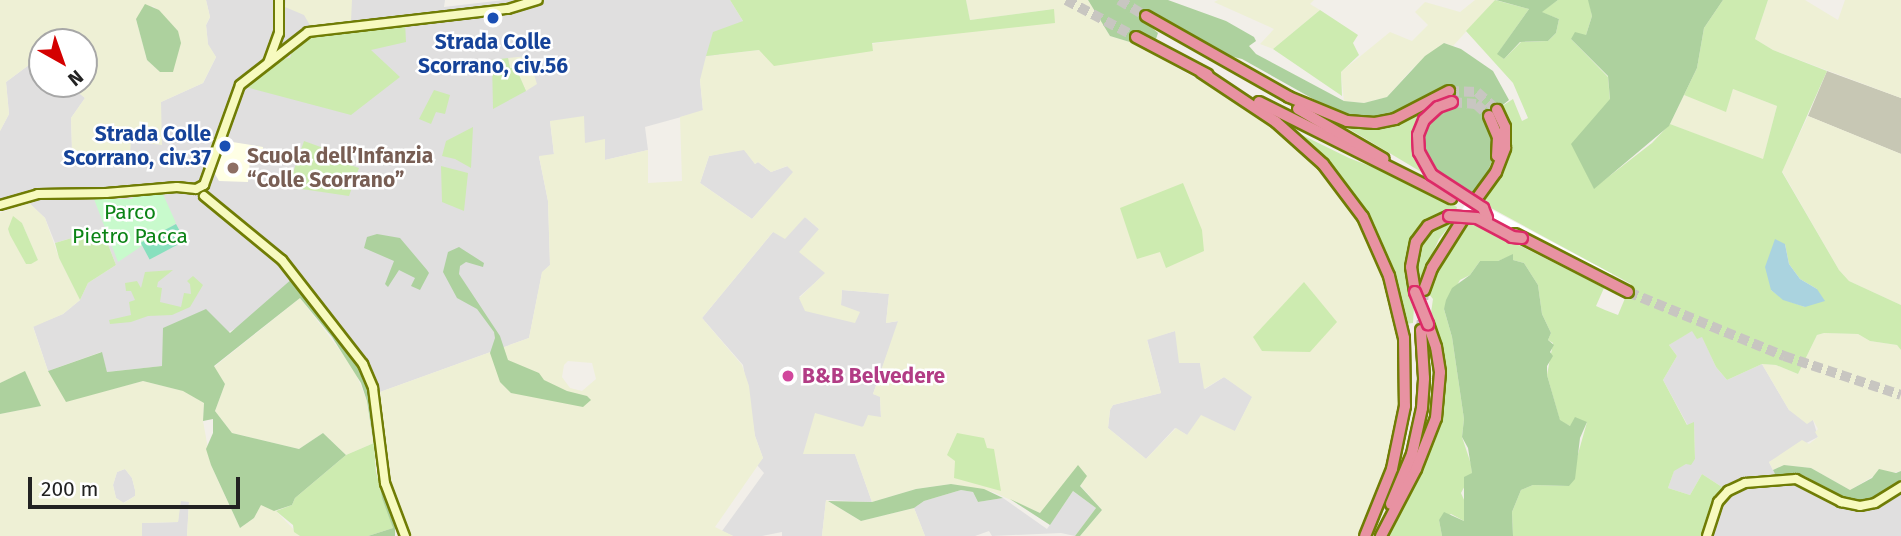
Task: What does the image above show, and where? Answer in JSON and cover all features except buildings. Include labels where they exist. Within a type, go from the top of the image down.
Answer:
[{"type":"highway","points":[[1146,16],[1312,109],[1357,123],[1395,119],[1451,97],[1424,120],[1418,135],[1419,152],[1432,175],[1483,208],[1487,218]]},
{"type":"highway","points":[[1136,37],[1331,141],[1451,198]]},
{"type":"highway","points":[[1231,65],[1327,126],[1451,198],[1628,292]]},
{"type":"highway","points":[[1201,72],[1276,122],[1331,173],[1366,224],[1389,276],[1404,338],[1405,406],[1392,469],[1368,536]]},
{"type":"highway","points":[[1475,201],[1496,172],[1505,148],[1505,127],[1493,113]]},
{"type":"highway","points":[[1380,536],[1412,454],[1424,387],[1424,327],[1420,291],[1411,267],[1416,242],[1428,226],[1449,216],[1477,218],[1512,237],[1522,238]]},
{"type":"highway","points":[[1420,291],[1464,219]]},
{"type":"highway","points":[[1380,536],[1416,469],[1436,418],[1440,394],[1439,363],[1424,327]]},
{"type":"highway","points":[[1368,536],[1418,430]]},
{"type":"street","points":[[268,63],[279,33],[279,0]]},
{"type":"street","points":[[203,190],[211,176],[238,87],[307,32],[508,9],[538,0]]},
{"type":"street","points":[[0,205],[38,194],[106,194],[177,187],[203,190],[212,201],[282,260],[363,364],[374,395],[385,483],[404,534]]},
{"type":"street","points":[[1707,536],[1720,499],[1745,484],[1796,478],[1844,503],[1860,506],[1875,503],[1901,487]]},
{"type":"shaded area","points":[[0,0],[206,0],[210,17],[206,25],[208,44],[216,57],[203,83],[161,102],[162,145],[131,141],[130,154],[94,159],[72,150],[71,118],[85,98],[98,98],[98,28],[28,28],[28,66],[6,82],[9,114],[0,131]],"holes":[[[153,6],[178,31],[173,65],[160,72],[147,60],[136,19]]]},
{"type":"shaded area","points":[[206,0],[445,0],[444,7],[504,0],[730,0],[743,21],[700,80],[703,111],[645,127],[648,150],[605,160],[550,121],[554,155],[539,157],[548,201],[550,265],[542,273],[529,338],[380,392],[370,388],[305,293],[162,366],[107,372],[101,352],[48,371],[33,326],[63,314],[80,300],[88,283],[116,265],[102,229],[55,243],[45,218],[28,202],[0,211],[0,131],[9,114],[6,82],[28,66],[28,98],[85,98],[71,118],[72,150],[94,159],[131,141],[161,102],[203,83],[216,57],[208,45],[206,25],[210,17]]},
{"type":"shaded area","points":[[286,0],[352,0],[351,21],[311,27],[304,15],[285,7]]},
{"type":"shaded area","points":[[966,0],[1088,0],[1110,36],[1133,43],[1246,107],[1306,154],[1359,219],[1378,254],[1394,310],[1402,402],[1392,454],[1361,536],[1080,536],[1102,510],[1080,485],[1040,513],[993,492],[951,484],[916,489],[872,502],[855,454],[803,454],[815,413],[863,427],[868,415],[881,417],[880,397],[873,394],[898,321],[886,323],[889,294],[842,290],[841,305],[860,312],[855,323],[805,311],[799,298],[825,273],[799,252],[819,229],[805,217],[785,239],[773,232],[702,318],[742,365],[749,386],[755,436],[763,458],[715,527],[733,536],[405,536],[385,461],[380,392],[529,338],[542,272],[550,265],[548,201],[539,156],[554,154],[550,121],[584,116],[585,143],[605,139],[605,160],[648,150],[648,183],[682,181],[680,117],[703,110],[700,80],[706,56],[760,50],[873,50],[871,44],[1053,9],[970,20]],"holes":[[[744,150],[755,164],[758,162],[771,172],[787,166],[793,172],[752,219],[700,183],[709,156]],[[1175,331],[1179,363],[1200,363],[1204,389],[1224,377],[1252,397],[1235,431],[1201,415],[1187,435],[1176,428],[1146,459],[1108,428],[1113,405],[1161,393],[1147,340]],[[568,361],[592,363],[596,379],[582,391],[570,388],[562,377],[564,365]]]},
{"type":"shaded area","points":[[1314,0],[1310,4],[1320,10],[1273,49],[1260,44],[1274,29],[1214,2]]},
{"type":"shaded area","points":[[1475,0],[1495,0],[1453,46],[1444,43],[1412,69],[1387,97],[1364,103],[1344,101],[1341,72],[1390,32],[1412,41],[1428,25],[1415,12],[1425,2],[1460,12]]},
{"type":"shaded area","points":[[1768,0],[1805,0],[1838,20],[1845,0],[1901,0],[1901,98],[1773,50],[1755,39]]},
{"type":"shaded area","points":[[528,56],[537,84],[526,91],[516,69],[510,68],[508,58]]},
{"type":"shaded area","points":[[1827,71],[1901,98],[1901,154],[1808,116]]},
{"type":"shaded area","points":[[1733,89],[1777,106],[1763,160],[1670,124],[1684,95],[1726,111]]},
{"type":"shaded area","points":[[1808,116],[1901,154],[1901,305],[1849,281],[1839,270],[1782,171]]},
{"type":"shaded area","name":"Scuola dell’Infanzia “Colle Scorrano”","points":[[226,141],[263,147],[262,161],[250,161],[248,182],[219,181],[215,174],[222,153],[226,154]]},
{"type":"shaded area","points":[[744,149],[755,164],[758,162],[771,172],[788,166],[794,172],[752,219],[700,183],[709,156]]},
{"type":"shaded area","points":[[28,202],[45,218],[59,258],[80,300],[63,314],[33,327],[48,371],[66,401],[143,381],[184,391],[204,403],[203,421],[211,465],[240,528],[254,518],[261,504],[276,511],[300,536],[187,536],[189,502],[181,501],[178,522],[142,523],[142,536],[0,536],[0,414],[40,406],[25,372],[0,383],[0,213]],"holes":[[[22,223],[38,260],[26,264],[8,229]],[[125,469],[132,478],[135,496],[124,503],[116,498],[113,485],[117,472]]]},
{"type":"shaded area","points":[[805,217],[819,229],[826,273],[799,297],[841,305],[842,290],[889,294],[886,323],[899,321],[873,394],[880,396],[881,418],[804,454],[855,454],[872,502],[826,500],[822,536],[782,536],[782,532],[762,536],[733,536],[722,531],[764,473],[757,465],[763,458],[755,436],[743,365],[702,318],[773,232]]},
{"type":"shaded area","points":[[300,298],[354,369],[367,401],[374,443],[346,455],[323,433],[299,449],[232,433],[215,411],[225,384],[214,367]]},
{"type":"shaded area","points":[[1692,330],[1702,336],[1716,367],[1727,380],[1762,364],[1789,410],[1813,420],[1818,437],[1769,462],[1775,474],[1805,476],[1835,494],[1856,501],[1886,494],[1901,483],[1901,536],[1713,536],[1722,507],[1729,497],[1725,489],[1702,474],[1690,495],[1668,488],[1674,470],[1695,459],[1694,423],[1688,426],[1663,380],[1677,356],[1669,345]]},
{"type":"shaded area","points":[[1175,331],[1200,363],[1205,389],[1224,377],[1253,396],[1235,431],[1187,435],[1175,428],[1146,459],[1108,428],[1110,410],[1113,405],[1161,393],[1147,339]]},
{"type":"shaded area","points":[[1858,334],[1870,341],[1897,345],[1901,350],[1901,471],[1872,477],[1850,490],[1811,468],[1784,465],[1773,470],[1769,462],[1802,440],[1809,444],[1818,437],[1815,432],[1818,429],[1813,420],[1807,424],[1789,410],[1762,364],[1776,365],[1798,374],[1817,335]]},
{"type":"shaded area","points":[[125,469],[132,478],[135,496],[123,503],[116,498],[113,485],[117,472]]},
{"type":"shaded area","points":[[961,490],[973,492],[978,502],[1003,498],[1047,529],[1073,491],[1096,508],[1075,536],[1061,533],[992,536],[989,531],[975,536],[925,536],[914,508],[924,501]]},
{"type":"shaded area","points":[[826,500],[861,521],[914,508],[925,536],[822,536]]},
{"type":"shaded area","points":[[180,501],[189,501],[187,536],[142,536],[142,523],[178,522]]},
{"type":"green space","points":[[730,0],[966,0],[970,20],[1054,9],[1055,23],[872,43],[873,51],[774,66],[759,50],[706,56],[713,32],[743,21]]},
{"type":"green space","points":[[1088,0],[1168,0],[1226,21],[1254,37],[1256,41],[1249,46],[1256,54],[1344,101],[1364,103],[1387,97],[1425,56],[1444,43],[1461,49],[1493,71],[1509,100],[1499,108],[1492,128],[1494,155],[1487,174],[1470,198],[1437,176],[1426,158],[1422,142],[1424,128],[1438,112],[1453,107],[1447,84],[1395,113],[1370,117],[1347,114],[1324,105],[1242,59],[1222,54],[1148,12],[1144,21],[1158,33],[1156,39],[1139,32],[1133,43],[1110,36]]},
{"type":"green space","points":[[1495,0],[1529,9],[1498,53],[1504,59],[1521,42],[1548,41],[1556,33],[1559,19],[1541,12],[1558,0],[1589,0],[1592,16],[1586,35],[1571,39],[1608,77],[1610,100],[1572,144],[1594,188],[1652,143],[1670,124],[1763,159],[1777,106],[1733,89],[1726,112],[1684,95],[1697,68],[1704,28],[1723,0],[1768,0],[1755,39],[1773,50],[1827,71],[1782,172],[1839,270],[1849,281],[1901,305],[1901,350],[1897,345],[1870,341],[1858,334],[1824,333],[1817,335],[1798,374],[1776,365],[1762,364],[1727,380],[1716,367],[1702,337],[1697,339],[1692,331],[1669,345],[1677,356],[1663,380],[1687,425],[1694,422],[1695,459],[1691,465],[1686,464],[1674,471],[1668,488],[1690,495],[1702,474],[1725,489],[1708,513],[1701,536],[1513,536],[1512,512],[1521,490],[1533,485],[1569,486],[1587,422],[1570,426],[1560,421],[1547,375],[1553,343],[1548,340],[1551,333],[1542,314],[1538,285],[1524,263],[1513,260],[1513,255],[1498,261],[1480,261],[1470,275],[1460,280],[1444,309],[1452,337],[1464,419],[1462,437],[1472,473],[1461,493],[1465,502],[1464,521],[1451,514],[1439,520],[1442,536],[1386,536],[1437,431],[1441,412],[1430,320],[1433,299],[1428,293],[1442,262],[1469,220],[1604,288],[1596,306],[1605,310],[1618,315],[1631,284],[1480,202],[1502,170],[1510,146],[1509,126],[1499,108],[1513,99],[1522,121],[1528,118],[1513,83],[1466,31]],"holes":[[[1785,244],[1789,264],[1800,279],[1817,289],[1805,307],[1783,299],[1771,290]]]},
{"type":"green space","points":[[1496,0],[1558,0],[1542,12],[1559,19],[1556,33],[1548,41],[1520,42],[1504,59],[1497,54],[1529,9]]},
{"type":"green space","points":[[1588,0],[1723,0],[1704,28],[1697,68],[1669,126],[1594,189],[1571,144],[1610,99],[1608,76],[1571,39],[1575,32],[1586,35],[1592,16]]},
{"type":"green space","points":[[145,4],[159,10],[178,31],[181,43],[173,72],[160,72],[147,60],[136,19]]},
{"type":"green space","points":[[1320,10],[1358,35],[1353,43],[1359,55],[1341,72],[1342,96],[1273,49]]},
{"type":"green space","points":[[405,21],[406,42],[371,50],[400,77],[351,115],[246,87],[251,86],[252,81],[280,59],[290,58],[293,49],[313,36]]},
{"type":"green space","points":[[508,58],[510,68],[516,68],[526,91],[493,109],[492,60]]},
{"type":"green space","points":[[434,90],[450,95],[445,114],[436,112],[431,124],[419,119]]},
{"type":"green space","points":[[1442,99],[1417,159],[1423,173],[1344,126],[1392,125]]},
{"type":"green space","points":[[473,127],[471,168],[455,159],[442,156],[446,141]]},
{"type":"green space","points":[[1302,135],[1349,158],[1411,182],[1457,207],[1456,211],[1434,217],[1419,229],[1413,323],[1405,324],[1380,243],[1299,137]]},
{"type":"green space","points":[[304,141],[329,150],[328,153],[340,157],[339,161],[359,168],[349,196],[288,187]]},
{"type":"green space","points":[[441,166],[468,173],[464,211],[442,202]]},
{"type":"green space","points":[[1183,183],[1202,230],[1204,251],[1166,268],[1160,252],[1137,259],[1120,208]]},
{"type":"green space","name":"Parco Pietro Pacca","points":[[162,192],[176,223],[118,262],[94,199],[132,199],[135,194]]},
{"type":"green space","points":[[13,216],[22,223],[38,260],[31,264],[26,264],[10,235],[8,229]]},
{"type":"green space","points":[[1455,219],[1439,239],[1419,284],[1416,271],[1419,246],[1437,225]]},
{"type":"green space","points":[[176,224],[185,241],[150,260],[141,243]]},
{"type":"green space","points":[[102,229],[116,265],[88,283],[80,300],[59,258],[55,243]]},
{"type":"green space","points":[[377,234],[400,238],[427,270],[429,273],[420,290],[411,286],[415,278],[399,270],[388,287],[385,284],[394,261],[364,248],[367,237]]},
{"type":"green space","points":[[459,247],[484,263],[483,267],[466,262],[460,266],[459,274],[500,336],[508,360],[539,373],[544,380],[567,391],[587,396],[591,400],[583,407],[511,393],[500,382],[490,353],[495,338],[494,332],[477,309],[457,298],[443,272],[448,252]]},
{"type":"green space","points":[[1513,254],[1513,260],[1524,263],[1538,285],[1542,314],[1551,333],[1548,340],[1554,345],[1550,352],[1553,356],[1547,366],[1547,375],[1560,420],[1570,426],[1575,417],[1587,422],[1580,438],[1575,479],[1569,486],[1533,485],[1521,490],[1512,512],[1513,536],[1442,536],[1439,520],[1444,512],[1464,521],[1464,477],[1472,473],[1468,448],[1462,437],[1464,419],[1452,337],[1444,309],[1446,300],[1452,288],[1470,275],[1480,261],[1498,261]]},
{"type":"green space","points":[[173,270],[158,282],[157,287],[162,288],[160,302],[181,307],[184,293],[191,294],[187,281],[193,276],[203,285],[190,307],[172,315],[148,316],[131,322],[110,324],[109,320],[131,315],[129,302],[135,300],[131,291],[126,291],[125,283],[137,281],[141,288],[145,272]]},
{"type":"green space","points":[[293,278],[356,357],[370,388],[382,479],[395,524],[395,536],[368,536],[393,528],[382,498],[367,401],[361,383],[332,337],[300,298],[214,366],[225,384],[215,411],[232,433],[299,449],[323,433],[346,455],[295,498],[292,505],[274,511],[261,505],[254,518],[240,528],[206,449],[213,433],[213,419],[203,421],[204,403],[183,391],[143,381],[66,402],[48,371],[102,352],[107,372],[162,366],[163,328],[206,309],[230,333]]},
{"type":"green space","points":[[1304,282],[1337,322],[1310,352],[1262,351],[1253,337]]},
{"type":"green space","points":[[25,371],[41,406],[0,414],[0,383]]},
{"type":"green space","points":[[957,433],[984,438],[987,448],[994,449],[1001,491],[954,478],[955,461],[947,455]]},
{"type":"green space","points":[[374,443],[376,472],[393,528],[368,536],[300,536],[294,532],[293,525],[276,511],[292,505],[295,498],[346,455]]},
{"type":"green space","points":[[1078,465],[1087,476],[1080,486],[1102,510],[1080,536],[1075,536],[1096,508],[1073,491],[1050,525],[1010,499],[1040,513]]},
{"type":"green space","points":[[1784,465],[1811,468],[1850,490],[1872,478],[1879,469],[1896,473],[1901,471],[1901,483],[1876,498],[1856,501],[1835,494],[1805,476],[1775,474],[1773,470]]},
{"type":"green space","points":[[951,484],[984,489],[1003,498],[978,502],[973,492],[961,490],[924,501],[914,508],[861,521],[828,501],[872,502],[916,489]]},
{"type":"water","points":[[1775,239],[1785,244],[1789,264],[1800,279],[1817,289],[1825,301],[1805,307],[1783,300],[1771,290],[1765,267]]},
{"type":"pier","points":[[1470,198],[1612,274],[1604,288],[1481,223],[1455,219]]},
{"type":"tunnel","points":[[1066,0],[1136,37]]},
{"type":"tunnel","points":[[1119,0],[1146,16]]},
{"type":"tunnel","points":[[1449,91],[1477,92],[1497,110]]},
{"type":"tunnel","points":[[1452,102],[1476,104],[1489,116]]},
{"type":"tunnel","points":[[1421,330],[1424,290]]},
{"type":"tunnel","points":[[1628,292],[1784,356],[1901,395]]},
{"type":"place","name":"Strada Colle Scorrano, civ.56","points":[[493,18]]},
{"type":"place","name":"Strada Colle Scorrano, civ.37","points":[[225,146]]},
{"type":"place","name":"Scuola dell’Infanzia “Colle Scorrano”","points":[[233,168]]},
{"type":"place","name":"B&B Belvedere","points":[[788,376]]}]
